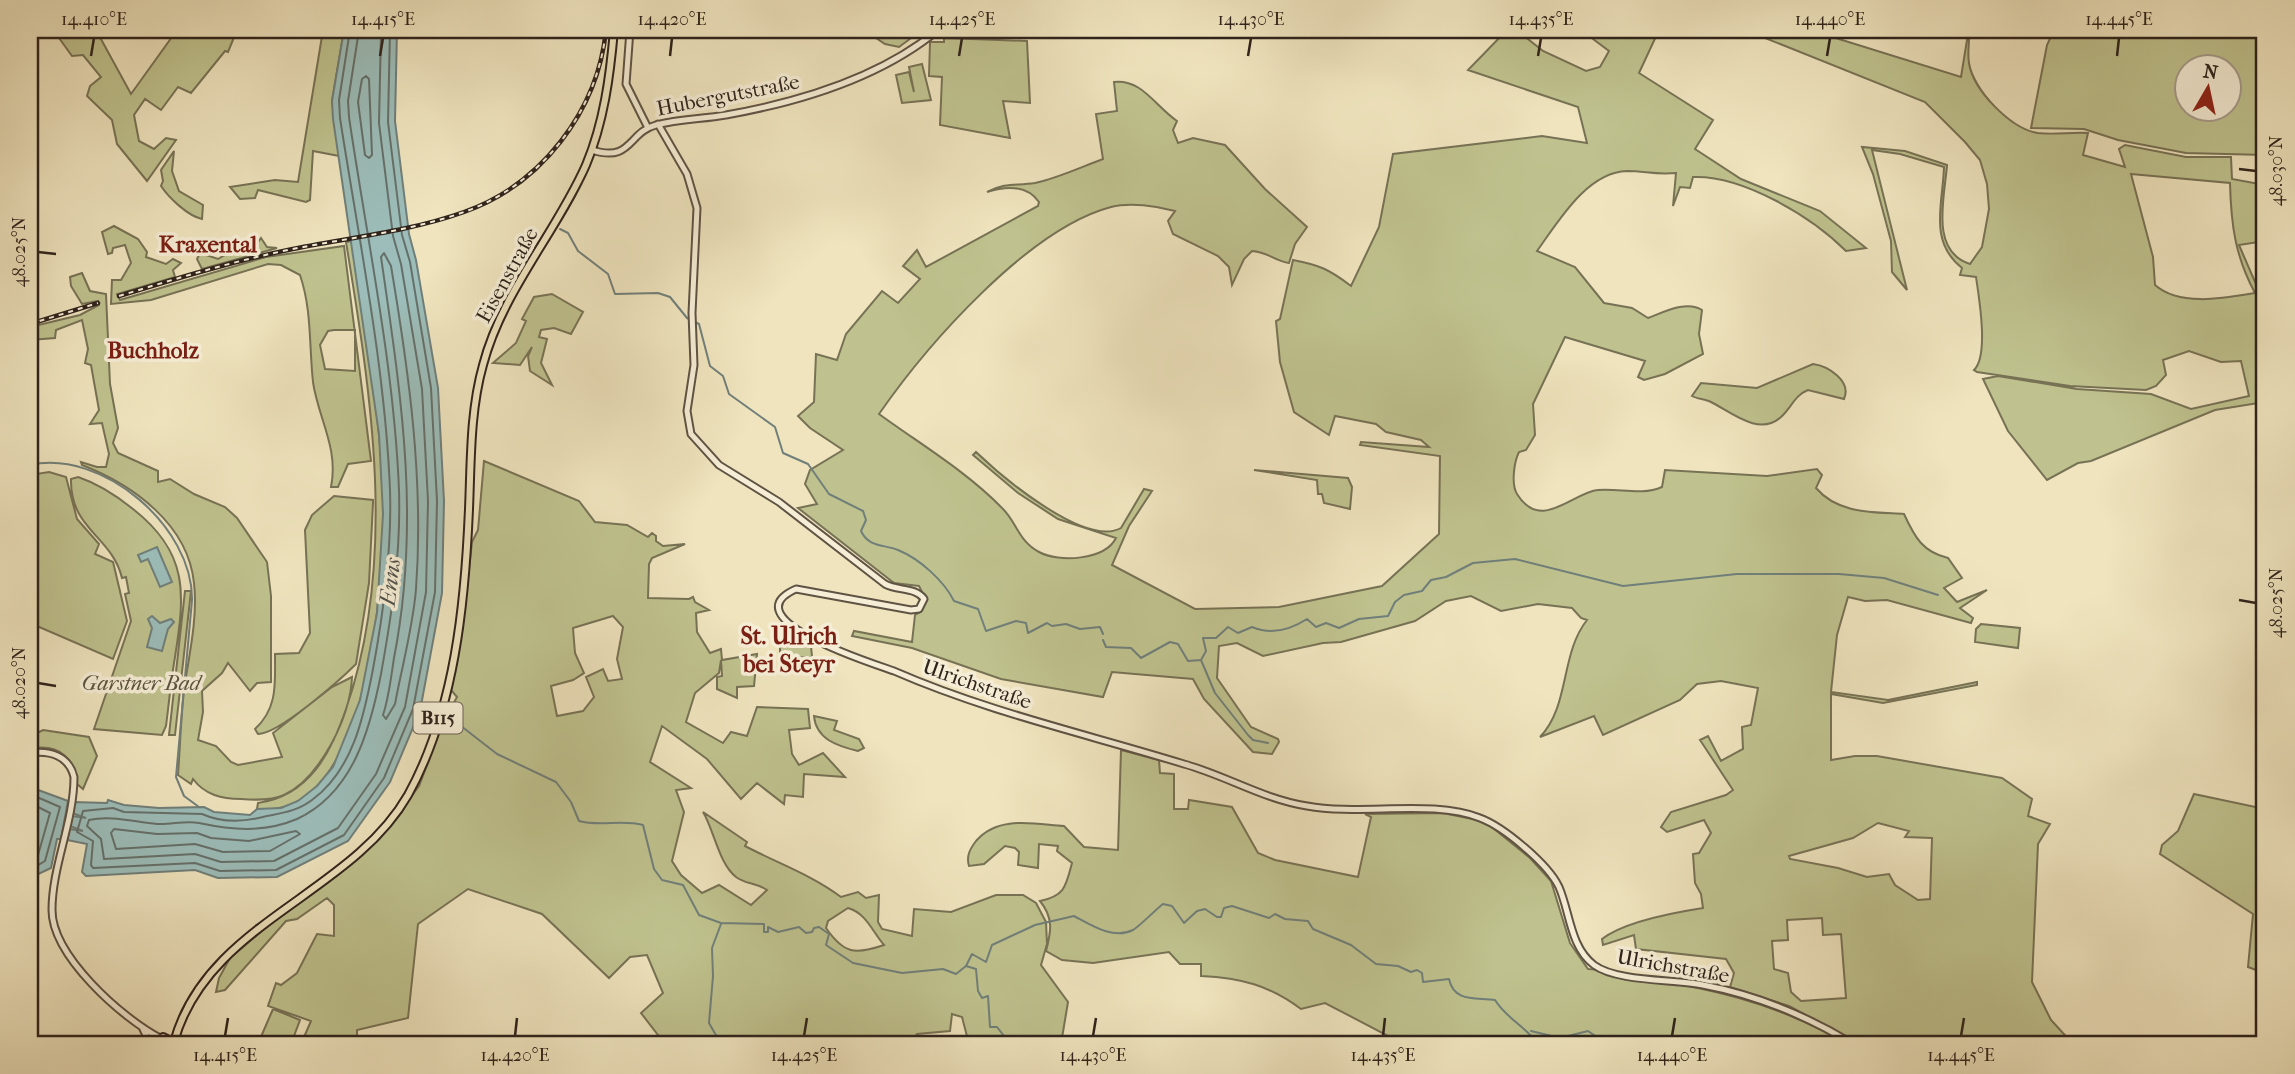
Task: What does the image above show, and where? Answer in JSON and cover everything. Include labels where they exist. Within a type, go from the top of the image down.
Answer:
[{"type":"main road","name":"Eisenstraße","points":[[179,1022],[201,986],[232,950],[361,852],[389,822],[416,780],[438,720],[459,626],[467,557],[474,423],[480,377],[491,339],[571,195],[592,150],[607,94],[614,30]]},
{"type":"main road","name":"B115","points":[[151,1044],[163,1038],[179,1022]]},
{"type":"main road","name":"B115","points":[[163,1038],[174,1043],[179,1022]]},
{"type":"street","points":[[592,150],[607,154],[621,151],[648,128],[626,84],[630,30]]},
{"type":"street","name":"Hubergutstraße","points":[[648,128],[658,124],[739,113],[814,94],[894,59],[938,30]]},
{"type":"street","name":"Ulrichstraße","points":[[658,124],[687,174],[695,198],[692,313],[694,365],[688,429],[698,445],[719,465],[779,502],[885,584],[916,591],[923,597],[921,607],[911,610],[796,589],[783,599],[780,611],[784,621],[828,647],[929,686],[1111,745],[1187,764],[1272,798],[1334,810],[1448,811],[1483,819],[1510,836],[1553,877],[1578,944],[1598,967],[1626,975],[1705,985],[1740,994],[1797,1014],[1853,1044]]},
{"type":"street","points":[[30,753],[46,752],[64,759],[72,770],[74,786],[52,914],[66,953],[90,981],[144,1029],[163,1038]]},
{"type":"street","points":[[144,1029],[151,1044]]},
{"type":"green space","points":[[96,30],[131,94],[177,30],[237,30],[228,52],[225,51],[191,93],[178,87],[161,110],[145,99],[134,115],[139,141],[154,149],[166,138],[176,140],[147,181],[117,144],[112,120],[87,96],[90,86],[101,77],[83,55],[72,56],[54,31]]},
{"type":"green space","points":[[323,30],[344,30],[332,101],[339,156],[313,151],[310,200],[306,202],[258,190],[255,198],[240,199],[230,187],[275,180],[298,182]]},
{"type":"green space","points":[[864,30],[922,30],[899,47],[885,44]]},
{"type":"green space","points":[[1507,30],[1524,36],[1543,51],[1586,71],[1600,67],[1609,51],[1581,30],[1659,30],[1639,73],[1713,120],[1695,149],[1741,179],[1820,211],[1866,248],[1846,251],[1796,212],[1776,200],[1733,183],[1693,177],[1690,188],[1680,187],[1673,206],[1676,173],[1627,171],[1599,180],[1575,200],[1537,251],[1575,267],[1604,303],[1632,308],[1648,318],[1689,306],[1702,310],[1699,334],[1703,354],[1665,374],[1644,380],[1638,377],[1645,361],[1565,337],[1533,404],[1535,435],[1526,450],[1519,452],[1517,456],[1515,490],[1526,505],[1536,510],[1547,510],[1598,490],[1654,490],[1662,487],[1665,470],[1767,476],[1817,469],[1822,475],[1816,488],[1835,503],[1868,512],[1904,514],[1921,543],[1932,552],[1948,558],[1962,578],[1944,588],[1957,602],[1987,590],[1960,608],[1973,618],[1971,623],[1887,600],[1865,601],[1848,597],[1837,635],[1831,692],[1888,700],[1977,682],[1977,685],[1883,703],[1831,694],[1831,760],[1877,756],[2002,778],[2032,799],[2028,816],[2050,824],[2038,844],[2032,982],[2051,1020],[2073,1044],[1860,1044],[1789,1006],[1730,987],[1734,973],[1726,959],[1636,949],[1634,935],[1603,945],[1602,939],[1635,923],[1703,908],[1701,894],[1695,883],[1693,854],[1699,853],[1711,833],[1704,820],[1667,832],[1661,827],[1671,812],[1726,795],[1733,790],[1700,740],[1708,736],[1721,761],[1743,749],[1742,727],[1751,725],[1758,688],[1721,681],[1697,684],[1680,700],[1603,735],[1594,716],[1540,737],[1556,710],[1572,648],[1587,620],[1581,618],[1572,608],[1538,604],[1501,611],[1471,596],[1446,601],[1415,621],[1341,642],[1323,643],[1263,656],[1237,643],[1219,646],[1217,678],[1251,727],[1278,739],[1272,754],[1253,752],[1204,699],[1193,679],[1112,672],[1103,697],[1001,679],[912,648],[852,636],[854,631],[912,642],[915,615],[920,612],[925,598],[919,586],[894,583],[798,508],[817,504],[805,484],[810,470],[843,450],[810,428],[798,416],[814,402],[816,354],[837,360],[846,334],[882,291],[898,303],[920,279],[903,266],[917,250],[926,267],[1038,206],[1039,202],[1028,192],[1016,188],[987,192],[1006,186],[1044,181],[1103,159],[1096,114],[1117,111],[1114,82],[1124,82],[1140,89],[1177,121],[1173,130],[1178,143],[1193,138],[1225,145],[1265,189],[1307,227],[1295,244],[1289,263],[1252,251],[1244,259],[1232,285],[1229,267],[1218,256],[1173,234],[1168,221],[1175,211],[1143,205],[1111,207],[1079,219],[1046,239],[1014,264],[952,324],[899,386],[879,414],[942,458],[988,495],[1007,513],[1032,548],[1058,558],[1092,555],[1102,551],[1116,538],[1058,519],[1018,493],[973,455],[976,452],[1044,506],[1087,528],[1105,531],[1121,528],[1144,489],[1152,491],[1129,526],[1112,565],[1195,609],[1279,607],[1382,586],[1439,534],[1440,456],[1360,445],[1361,442],[1429,447],[1421,440],[1386,432],[1376,424],[1335,416],[1329,435],[1294,412],[1280,362],[1276,321],[1280,319],[1293,260],[1324,268],[1351,286],[1379,227],[1393,154],[1542,136],[1587,143],[1578,107],[1468,70]],"holes":[[[1878,823],[1909,831],[1905,837],[1932,838],[1930,899],[1918,900],[1895,885],[1889,874],[1867,877],[1838,868],[1790,859],[1789,856],[1853,838]],[[1822,918],[1823,935],[1841,934],[1846,998],[1801,1001],[1791,992],[1788,973],[1774,969],[1772,941],[1788,940],[1787,920]]]},
{"type":"green space","points":[[1745,30],[1801,30],[1826,35],[1961,77],[1968,34],[1966,30],[1969,30],[1969,63],[1978,85],[1995,107],[2027,130],[2044,134],[2088,133],[2083,155],[2125,167],[2119,149],[2125,145],[2186,157],[2231,157],[2232,179],[2265,185],[2265,241],[2239,245],[2265,305],[2265,402],[2215,410],[2091,461],[2078,463],[2047,480],[2008,431],[1983,379],[1998,376],[2077,389],[2151,394],[2191,409],[2249,396],[2241,361],[2221,362],[2189,351],[2163,360],[2166,375],[2156,386],[2146,390],[2070,386],[1974,370],[1979,363],[1982,340],[1976,277],[1960,275],[1962,268],[1951,257],[1941,234],[1940,208],[1944,167],[1900,154],[1872,150],[1907,290],[1892,272],[1891,241],[1873,174],[1862,147],[1905,151],[1947,165],[1942,221],[1944,235],[1957,257],[1970,264],[1982,247],[1989,209],[1987,184],[1980,160],[1925,102]],"holes":[[[2131,174],[2230,183],[2235,239],[2255,293],[2190,299],[2165,292],[2155,285],[2153,257]]]},
{"type":"green space","points":[[2054,30],[2265,30],[2265,155],[2186,153],[2118,140],[2084,129],[2031,128],[2047,45]]},
{"type":"green space","points":[[944,38],[1027,41],[1030,103],[1003,101],[1010,138],[940,125],[942,77],[929,76],[930,42],[944,42]]},
{"type":"green space","points":[[922,64],[931,100],[902,103],[896,75],[909,72],[914,92],[909,67]]},
{"type":"green space","points":[[174,151],[172,171],[179,191],[203,205],[202,219],[179,206],[161,186],[161,170]]},
{"type":"green space","points":[[114,226],[138,239],[147,252],[146,257],[166,264],[173,259],[181,263],[173,270],[175,277],[117,294],[120,300],[266,257],[344,246],[355,330],[328,331],[320,345],[325,369],[355,371],[355,334],[371,461],[348,464],[338,487],[331,487],[332,459],[313,382],[308,315],[300,275],[281,265],[268,264],[151,300],[111,304],[112,280],[121,280],[131,263],[125,245],[113,248],[112,253],[108,254],[102,232]]},
{"type":"green space","points":[[261,238],[267,247],[277,248],[202,269],[197,259],[203,247],[206,255],[218,259],[235,249],[253,249]]},
{"type":"green space","points":[[352,241],[375,396],[383,489],[381,573],[375,627],[365,682],[349,734],[326,775],[296,802],[257,809],[258,803],[291,792],[316,770],[333,741],[346,709],[362,652],[371,594],[375,476],[364,358],[346,242]]},
{"type":"green space","points":[[82,273],[90,291],[106,294],[110,384],[118,428],[113,443],[118,453],[158,471],[158,482],[170,479],[194,494],[225,507],[237,518],[267,562],[271,596],[271,682],[257,683],[250,691],[228,663],[222,673],[202,691],[203,712],[198,740],[216,746],[231,762],[238,765],[282,757],[273,733],[332,687],[352,677],[346,709],[331,744],[310,775],[297,787],[279,797],[257,800],[221,797],[203,789],[193,779],[191,784],[178,775],[184,689],[195,609],[190,562],[181,542],[155,509],[120,484],[82,465],[81,462],[106,467],[109,454],[102,423],[90,424],[99,410],[91,365],[85,363],[88,349],[82,320],[56,330],[55,338],[30,340],[30,327],[80,315],[99,305],[98,301],[82,304],[71,286],[70,277]]},
{"type":"green space","points":[[552,294],[583,312],[571,334],[554,328],[541,330],[539,337],[547,339],[541,363],[552,385],[530,371],[528,356],[532,347],[520,365],[493,363],[516,343],[526,321],[522,319],[534,297]]},
{"type":"green space","points":[[1813,364],[1832,371],[1842,381],[1846,392],[1844,399],[1808,390],[1796,398],[1781,417],[1772,423],[1754,424],[1711,402],[1692,396],[1701,383],[1757,388]]},
{"type":"green space","points":[[484,461],[579,501],[595,522],[627,525],[648,537],[652,533],[656,536],[656,541],[663,546],[685,544],[652,558],[649,564],[648,598],[693,597],[695,602],[709,610],[696,613],[697,632],[710,653],[721,649],[722,660],[757,654],[754,686],[737,687],[737,698],[717,689],[717,677],[722,676],[721,660],[719,673],[695,693],[686,722],[723,743],[731,732],[747,736],[757,707],[808,709],[810,728],[789,730],[792,754],[799,765],[823,753],[845,777],[804,774],[803,797],[785,795],[784,804],[757,783],[741,799],[707,759],[662,726],[650,762],[691,788],[676,790],[684,812],[672,861],[681,875],[702,893],[719,885],[751,905],[767,890],[736,877],[730,871],[703,812],[747,842],[745,846],[806,876],[841,897],[858,892],[866,898],[879,895],[878,922],[882,929],[912,936],[914,909],[951,912],[996,895],[1023,895],[1036,903],[1046,922],[1047,944],[1041,965],[1068,1002],[1061,1044],[969,1044],[962,1017],[952,1014],[950,1031],[917,1034],[909,1044],[670,1044],[658,1035],[641,1013],[663,993],[647,955],[630,957],[609,978],[542,914],[468,889],[418,924],[408,1018],[357,1030],[357,1044],[301,1044],[311,1021],[268,1006],[276,983],[281,985],[297,973],[317,934],[334,936],[334,905],[327,898],[297,919],[286,921],[225,990],[216,992],[219,978],[230,958],[277,918],[339,874],[380,838],[419,786],[443,723],[457,697],[451,690],[462,633],[472,542],[478,530]],"holes":[[[613,616],[623,627],[617,659],[622,679],[608,681],[603,669],[586,677],[594,697],[583,711],[557,716],[551,686],[573,680],[584,673],[575,653],[573,628]],[[848,908],[864,918],[884,945],[851,950],[832,937],[826,928],[828,921]]]},
{"type":"green space","points":[[1254,470],[1348,478],[1352,487],[1350,509],[1324,503],[1322,494],[1318,494],[1317,480]]},
{"type":"green space","points":[[49,472],[66,477],[77,519],[99,544],[95,554],[113,562],[127,621],[113,659],[30,623],[30,475]]},
{"type":"green space","name":"Garstner Bad","points":[[78,477],[107,491],[133,509],[151,525],[174,558],[179,576],[181,613],[166,726],[162,735],[94,729],[131,621],[125,594],[129,593],[126,577],[122,578],[110,552],[77,510],[72,496],[71,479]]},
{"type":"green space","points":[[334,496],[373,500],[369,583],[356,664],[294,716],[268,732],[258,734],[255,729],[268,712],[274,694],[275,654],[299,653],[310,633],[305,530],[312,515]]},
{"type":"green space","points":[[185,591],[191,591],[175,735],[169,735]]},
{"type":"green space","points":[[1981,624],[2020,628],[2018,648],[1975,642],[1976,629]]},
{"type":"green space","points":[[780,632],[811,646],[812,657],[780,658]]},
{"type":"green space","points":[[814,716],[837,721],[834,730],[859,739],[864,748],[858,751],[829,740],[819,730]]},
{"type":"green space","points":[[43,730],[89,737],[97,756],[83,789],[77,784],[73,767],[65,756],[52,749],[35,748],[30,743],[33,735]]},
{"type":"green space","points":[[1121,750],[1159,760],[1160,773],[1174,774],[1174,809],[1188,809],[1189,800],[1232,807],[1258,853],[1275,860],[1358,877],[1371,817],[1365,814],[1443,813],[1482,821],[1530,858],[1551,881],[1570,943],[1588,969],[1740,998],[1794,1017],[1848,1044],[1398,1044],[1394,1039],[1325,1003],[1301,1009],[1254,984],[1201,976],[1201,964],[1180,964],[1169,952],[1093,963],[1062,960],[1046,951],[1050,925],[1048,913],[1040,901],[1060,893],[1068,878],[1072,863],[1057,851],[1058,846],[1039,844],[1038,868],[1018,865],[1019,852],[1015,848],[1005,846],[984,864],[969,866],[969,853],[985,833],[995,827],[1017,823],[1064,826],[1084,847],[1118,850]]},
{"type":"green space","points":[[2194,794],[2265,809],[2264,973],[2248,967],[2253,914],[2160,854],[2162,845],[2178,831]]},
{"type":"green space","points":[[273,1009],[300,1020],[291,1044],[260,1039]]},
{"type":"water","name":"Enns","points":[[344,30],[397,30],[395,121],[409,234],[438,388],[444,501],[442,593],[420,711],[390,782],[348,841],[277,877],[218,878],[195,870],[86,876],[82,872],[87,844],[67,840],[69,829],[83,831],[70,826],[72,816],[86,818],[72,813],[74,802],[107,803],[108,800],[124,805],[159,808],[204,807],[214,812],[250,815],[257,809],[281,808],[298,801],[317,786],[333,767],[360,700],[377,613],[383,514],[379,434],[333,119],[332,101]]},
{"type":"water","points":[[157,547],[172,582],[160,587],[148,559],[141,562],[138,555]]},
{"type":"water","points":[[152,616],[160,623],[171,619],[174,622],[168,629],[162,651],[147,647],[152,628],[148,619]]},
{"type":"water","points":[[30,787],[68,801],[61,839],[57,839],[51,868],[30,878]]},
{"type":"waterway","points":[[560,229],[568,233],[578,251],[608,274],[615,294],[658,293],[670,297],[687,318],[699,324],[710,366],[723,376],[729,394],[775,427],[783,453],[808,464],[829,494],[863,511],[866,520],[861,531],[868,540],[915,559],[938,578],[954,601],[978,609],[986,631],[1016,621],[1026,623],[1028,633],[1047,623],[1052,626],[1066,624],[1080,629],[1100,627],[1103,634]]},
{"type":"waterway","points":[[30,465],[58,463],[86,469],[114,481],[139,499],[160,521],[177,546],[188,573],[192,600],[176,777],[184,796],[199,807]]},
{"type":"waterway","points":[[1201,660],[1206,651],[1203,638],[1216,638],[1228,627],[1238,633],[1252,627],[1273,631],[1294,626],[1307,619],[1316,627],[1326,623],[1339,628],[1359,619],[1388,616],[1395,602],[1404,595],[1422,591],[1431,580],[1446,577],[1473,563],[1515,559],[1623,586],[1737,574],[1839,574],[1884,578],[1938,595]]},
{"type":"waterway","points":[[1103,640],[1106,647],[1131,648],[1141,658],[1170,642],[1178,644],[1188,661],[1201,660],[1215,693],[1248,735],[1253,740],[1268,743]]},
{"type":"waterway","points":[[420,711],[431,715]]},
{"type":"waterway","points":[[448,720],[461,726],[497,754],[556,782],[571,802],[579,821],[643,825],[654,869],[662,880],[683,885],[699,915],[721,923],[764,924],[764,932],[768,932],[768,927],[778,932],[799,927],[806,933],[819,927],[829,934],[826,945],[853,963],[902,973],[943,969],[956,974],[966,966],[972,954],[986,962],[992,945],[1035,925],[1074,916],[1102,930],[1125,933],[1136,928],[1163,904],[1172,906],[1184,923],[1197,911],[1205,909],[1221,917],[1224,908],[1232,906],[1269,918],[1275,914],[1285,919],[1308,921],[1313,929],[1351,945],[1376,964],[1398,966],[1411,972],[1417,970],[1422,973],[1423,982],[1449,979],[1452,987],[1461,995],[1495,1000],[1538,1044]]},
{"type":"waterway","points":[[721,924],[712,948],[713,976],[709,1023],[721,1044]]},
{"type":"waterway","points":[[966,966],[976,969],[978,991],[982,998],[988,996],[990,1027],[997,1027],[1004,1036],[1003,1044]]},
{"type":"waterway","points":[[1531,1031],[1560,1038],[1588,1031],[1607,1044]]},
{"type":"railway","points":[[119,296],[266,255],[421,225],[492,200],[518,184],[541,164],[578,116],[601,60],[606,30]]},
{"type":"railway","points":[[30,324],[98,303]]},
{"type":"district","name":"Kraxental","points":[[208,244]]},
{"type":"district","name":"Buchholz","points":[[153,350]]},
{"type":"district","name":"St. Ulrich bei Steyr","points":[[789,650]]}]
